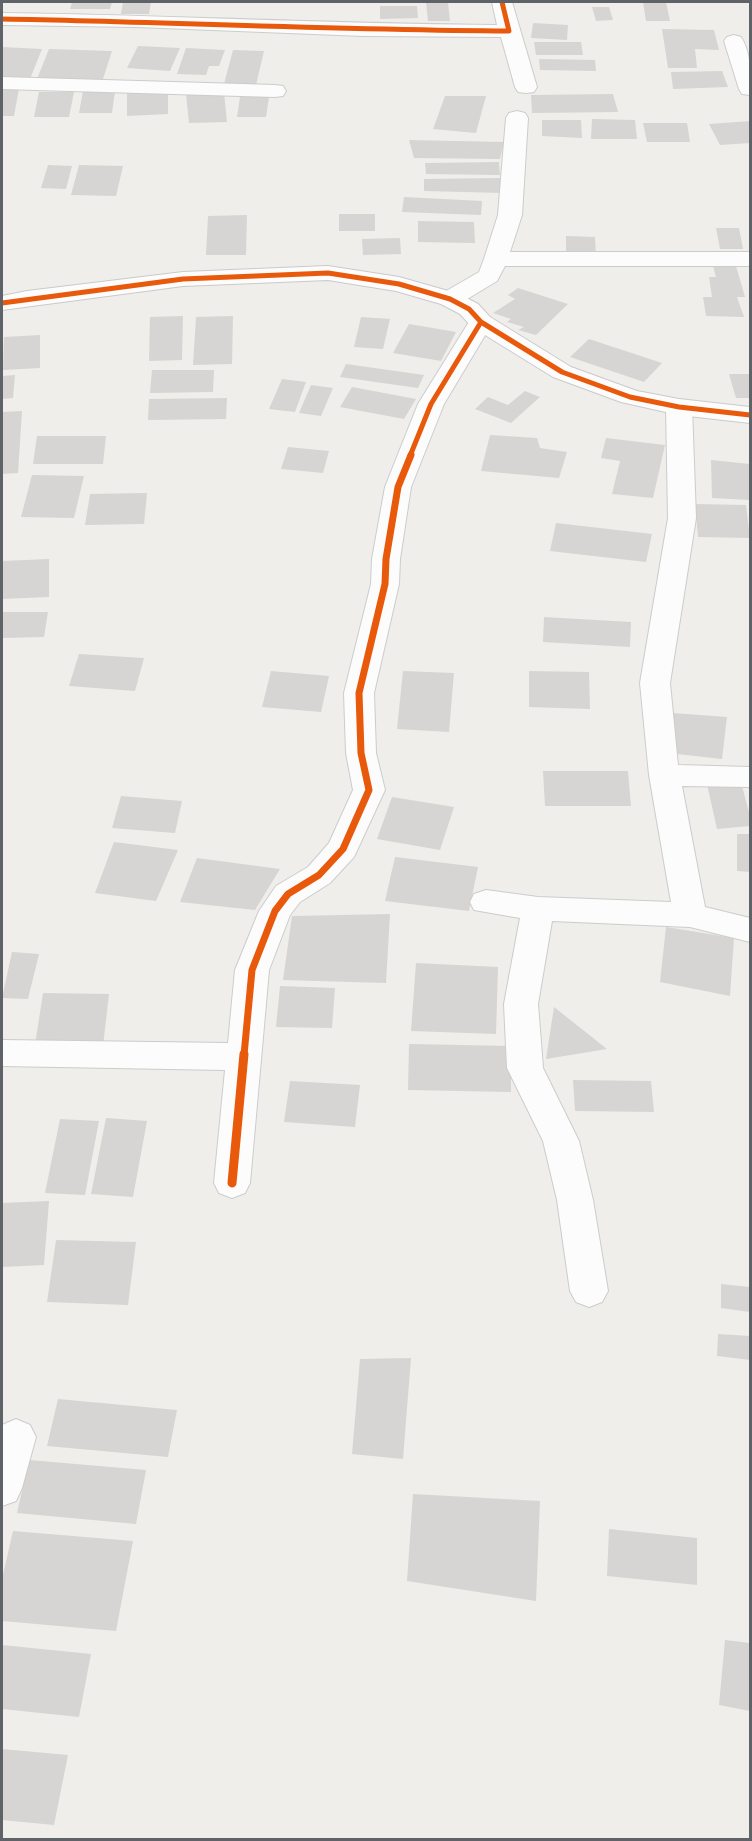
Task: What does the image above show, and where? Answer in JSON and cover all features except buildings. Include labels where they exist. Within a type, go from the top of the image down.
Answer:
[{"type":"street","points":[[502,2],[526,87]]},
{"type":"street","points":[[2,19],[509,32]]},
{"type":"street","points":[[734,41],[750,89]]},
{"type":"street","points":[[2,82],[274,91]]},
{"type":"street","points":[[450,299],[489,276],[496,259],[510,216],[517,118]]},
{"type":"street","points":[[496,259],[750,259]]},
{"type":"street","points":[[2,303],[183,279],[328,273],[399,284],[450,299],[469,309],[481,322],[562,372],[630,397],[679,407],[750,415]]},
{"type":"street","points":[[232,1183],[252,970],[275,911],[288,894],[319,875],[343,849],[369,790],[361,753],[359,693],[385,584],[386,559],[398,487],[431,404],[481,322]]},
{"type":"street","points":[[679,407],[682,518],[656,683],[664,775],[690,915]]},
{"type":"street","points":[[664,775],[750,777]]},
{"type":"street","points":[[486,902],[538,909],[690,915],[750,930]]},
{"type":"street","points":[[538,909],[521,1004],[525,1068],[561,1141],[575,1200],[589,1291]]},
{"type":"street","points":[[2,1053],[244,1057]]},
{"type":"street","points":[[2,1488],[16,1437]]},
{"type":"cycle path","points":[[2,19],[137,21],[363,30],[509,31],[502,2]]},
{"type":"cycle path","points":[[2,303],[183,279],[328,273],[399,284],[450,299],[469,309],[481,322],[562,372],[630,397],[679,407],[750,415]]},
{"type":"cycle path","points":[[232,1183],[252,970],[275,911],[288,894],[319,875],[343,849],[369,790],[361,753],[359,693],[385,584],[386,559],[398,487],[431,404],[481,322]]}]
